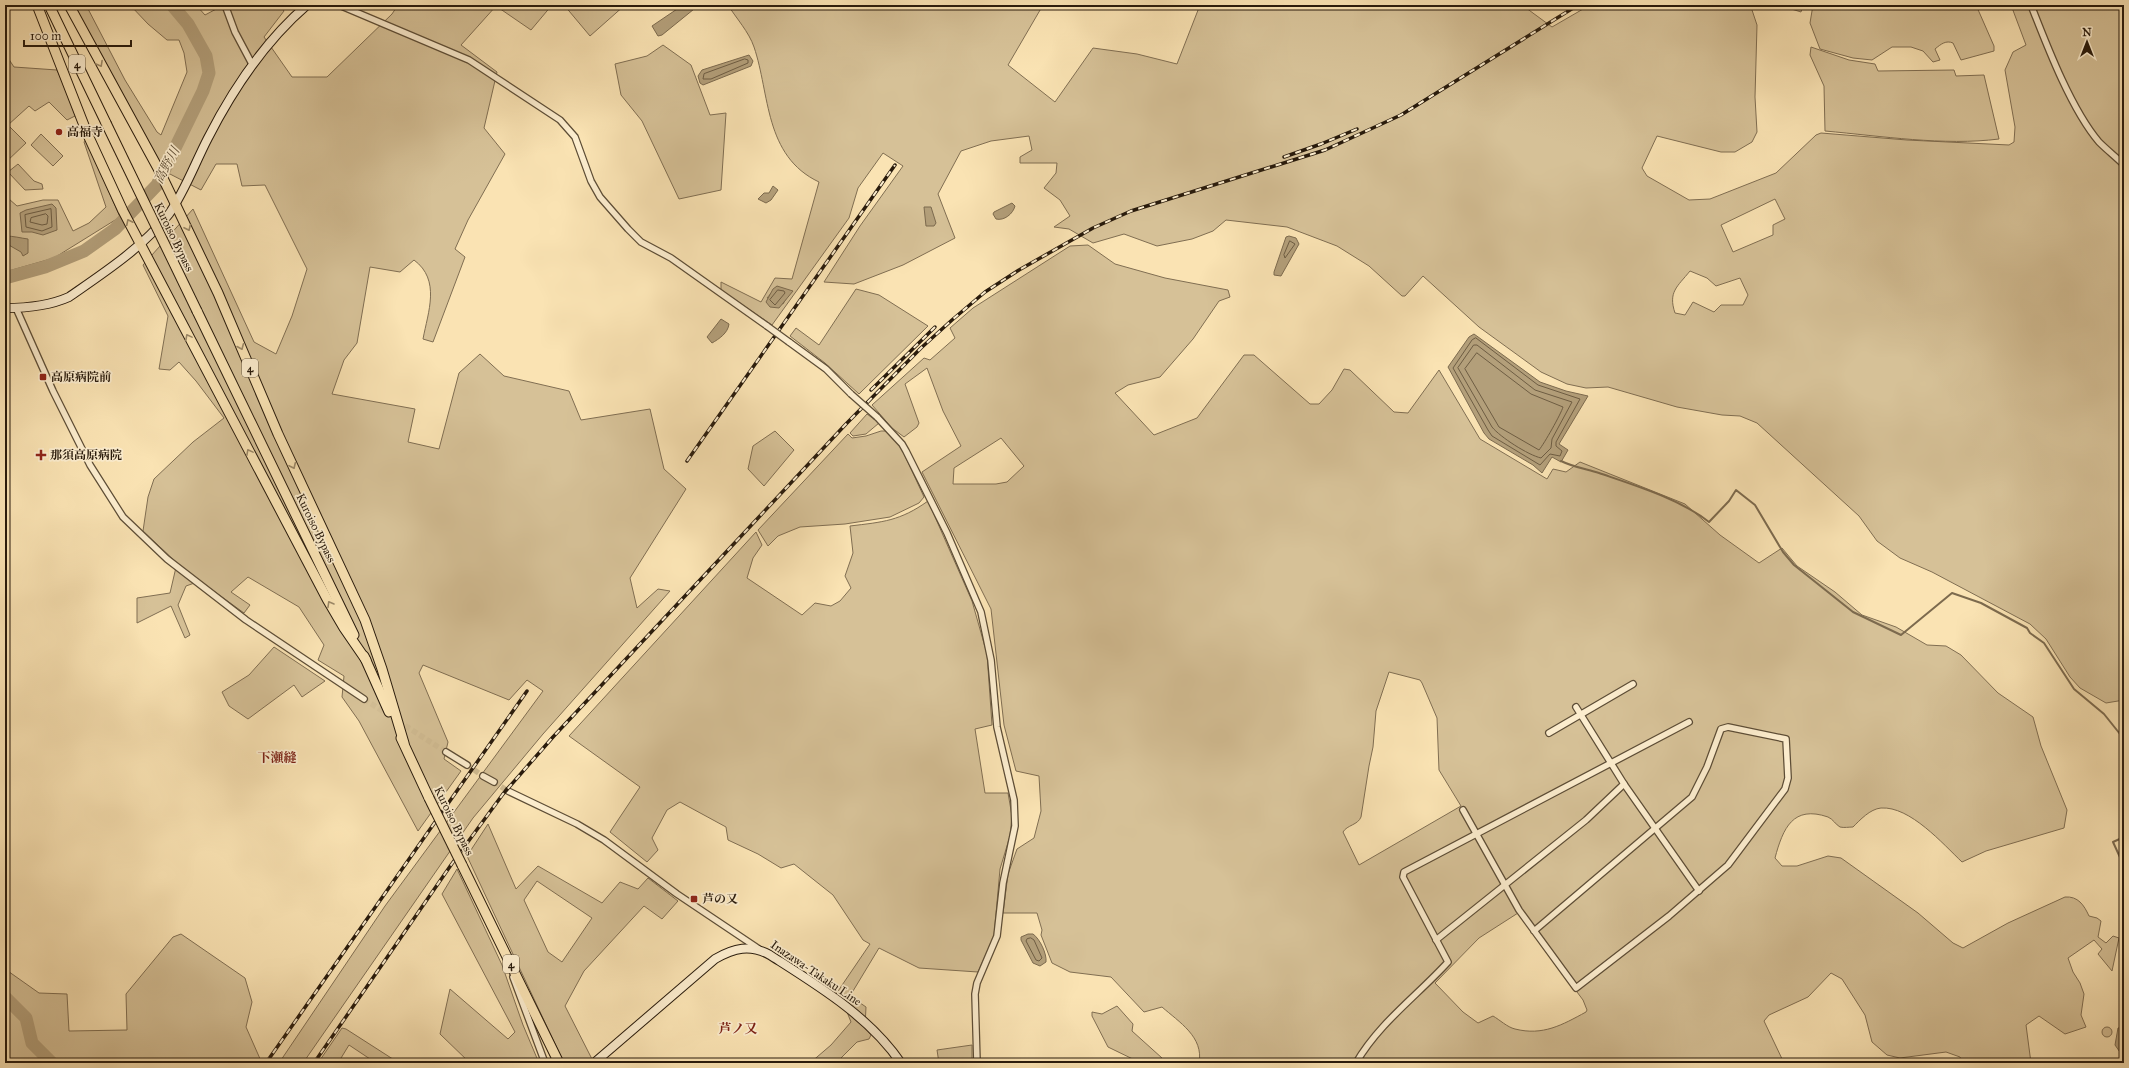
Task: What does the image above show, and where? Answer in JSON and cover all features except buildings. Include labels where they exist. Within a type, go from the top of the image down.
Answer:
[{"type":"highway","name":"4","points":[[37,5],[87,133],[140,245],[326,599],[366,660]]},
{"type":"highway","name":"Kuroiso Bypass","points":[[49,5],[366,660],[462,865],[559,1063]]},
{"type":"highway","name":"4","points":[[69,5],[176,203],[218,292],[281,441],[365,620],[382,669],[404,743]]},
{"type":"main road","points":[[5,308],[46,305],[69,297],[140,245],[176,203],[217,121],[252,64],[275,36],[307,5]]},
{"type":"main road","name":"Inazawa-Takaku Line","points":[[594,1063],[715,959],[737,949],[746,947],[759,949],[788,966],[854,1012],[875,1031],[901,1063]]},
{"type":"street","points":[[225,5],[235,32],[252,64]]},
{"type":"street","points":[[339,5],[469,60],[560,120],[574,137],[591,181],[600,197],[641,242],[670,258],[826,369],[877,417],[902,444],[947,533],[981,612],[991,660],[997,726],[1014,800],[1015,826],[1003,882],[997,936],[977,983],[975,994],[977,1063]]},
{"type":"street","points":[[2031,5],[2062,77],[2088,127],[2100,142],[2124,165]]},
{"type":"street","points":[[16,308],[53,391],[83,451],[102,486],[123,517],[158,552],[246,620],[364,699]]},
{"type":"street","points":[[1549,733],[1633,684]]},
{"type":"street","points":[[1576,707],[1624,784],[1699,891]]},
{"type":"street","points":[[1356,1063],[1378,1030],[1448,962],[1403,877],[1404,872],[1689,722]]},
{"type":"street","points":[[1462,810],[1519,910],[1534,931],[1576,988],[1699,891],[1728,865],[1785,790],[1788,778],[1786,739],[1728,727],[1721,729],[1707,767],[1692,797],[1534,931]]},
{"type":"street","points":[[446,752],[467,765]]},
{"type":"street","points":[[483,776],[494,782]]},
{"type":"street","points":[[1436,940],[1586,820],[1624,784]]},
{"type":"street","points":[[508,791],[599,837],[677,894],[759,949]]},
{"type":"street","points":[[506,955],[530,1027],[545,1063]]},
{"type":"shaded area","points":[[74,5],[86,5],[125,80],[157,132],[161,135],[187,72],[184,53],[179,40],[167,40],[148,24],[130,5],[196,5],[205,15],[220,7],[220,5],[280,5],[284,11],[264,37],[292,77],[327,77],[392,14],[398,5],[552,5],[531,30],[496,6],[461,45],[497,72],[484,128],[505,154],[468,220],[455,249],[465,257],[433,342],[423,339],[429,307],[430,287],[428,277],[422,268],[414,260],[400,272],[370,267],[357,343],[344,360],[332,394],[415,409],[408,442],[439,449],[459,373],[480,354],[504,376],[569,391],[581,420],[650,409],[664,469],[686,489],[630,578],[637,608],[658,589],[670,591],[543,734],[473,818],[303,1063],[279,1063],[385,906],[543,691],[527,680],[509,700],[423,665],[419,673],[448,742],[444,759],[461,771],[418,831],[359,721],[342,697],[344,676],[318,660],[324,645],[299,607],[248,577],[231,592],[250,605],[244,613],[200,581],[186,586],[178,605],[190,635],[185,638],[171,606],[137,623],[137,598],[170,593],[177,563],[143,531],[148,497],[154,479],[193,442],[224,418],[196,381],[179,362],[170,370],[159,369],[168,316],[143,265],[193,209],[254,342],[276,354],[292,316],[307,269],[265,185],[242,186],[237,164],[216,164],[201,190],[168,173],[160,165]]},
{"type":"shaded area","points":[[564,5],[625,5],[590,36]]},
{"type":"shaded area","points":[[728,5],[764,5],[771,8],[774,5],[1043,5],[1008,65],[1055,102],[1093,48],[1137,54],[1177,64],[1200,5],[1522,5],[1552,27],[1590,5],[1622,5],[1628,10],[1633,5],[1753,5],[1752,10],[1757,25],[1755,97],[1757,132],[1752,142],[1735,152],[1721,152],[1657,136],[1642,168],[1647,176],[1689,200],[1710,199],[1776,173],[1816,135],[1821,133],[1907,140],[2009,145],[2014,142],[2015,127],[2005,70],[2013,52],[2026,45],[2011,5],[2124,5],[2124,700],[2106,703],[2080,688],[2070,677],[2046,639],[2030,624],[1932,572],[1900,558],[1877,541],[1859,516],[1757,423],[1740,416],[1722,415],[1677,407],[1608,387],[1586,388],[1567,384],[1541,372],[1479,327],[1423,276],[1405,296],[1402,296],[1369,266],[1337,246],[1287,227],[1226,220],[1213,231],[1192,239],[1157,246],[1124,234],[1093,243],[1069,229],[1054,227],[1070,216],[1060,200],[1044,188],[1056,173],[1057,163],[1020,163],[1020,157],[1032,150],[1029,136],[991,141],[961,151],[938,194],[955,238],[903,265],[854,284],[824,282],[860,226],[903,166],[883,153],[858,188],[849,218],[772,325],[721,290],[721,282],[761,302],[775,278],[792,279],[819,182],[801,171],[788,157],[778,140],[767,104],[759,65],[752,41]],"holes":[[[1775,199],[1785,219],[1773,225],[1773,235],[1733,252],[1721,225]],[[1690,271],[1707,278],[1716,286],[1740,278],[1748,295],[1743,305],[1721,305],[1714,312],[1693,302],[1685,315],[1675,313],[1673,306],[1673,295]],[[777,286],[786,299],[783,304],[767,298]]]},
{"type":"shaded area","points":[[1756,5],[1803,5],[1801,12],[1782,6],[1758,8]]},
{"type":"shaded area","points":[[1813,5],[1976,5],[1994,46],[1994,51],[1961,60],[1953,43],[1946,42],[1935,49],[1940,60],[1933,62],[1923,51],[1911,47],[1892,47],[1872,60],[1853,58],[1820,49],[1810,23]]},
{"type":"shaded area","points":[[663,45],[691,65],[710,115],[726,113],[721,190],[679,199],[642,121],[621,95],[615,64],[647,56]]},
{"type":"shaded area","points":[[1811,47],[1849,60],[1875,64],[1878,71],[1954,70],[1956,76],[1984,75],[1999,139],[1978,141],[1935,141],[1825,131],[1824,86],[1810,55]]},
{"type":"shaded area","points":[[8,58],[14,67],[57,70],[77,115],[67,120],[49,102],[35,111],[29,106],[8,125],[26,143],[5,163],[5,61]]},
{"type":"shaded area","points":[[41,134],[63,156],[53,166],[31,145]]},
{"type":"shaded area","points":[[86,139],[120,217],[54,258],[5,272],[5,214],[7,210],[5,203],[9,199],[17,206],[43,200],[58,200],[73,231],[89,223],[106,207],[84,142]]},
{"type":"shaded area","points":[[18,164],[34,181],[42,184],[43,189],[25,190],[8,172]]},
{"type":"shaded area","points":[[1088,245],[1115,264],[1165,278],[1228,290],[1230,297],[1219,301],[1193,339],[1160,377],[1128,385],[1115,393],[1154,435],[1197,418],[1244,355],[1254,355],[1310,404],[1319,404],[1332,390],[1344,369],[1350,370],[1394,412],[1408,413],[1439,370],[1480,439],[1547,479],[1553,469],[1566,472],[1580,462],[1685,504],[1720,535],[1759,563],[1782,548],[1797,566],[1835,592],[1862,615],[1896,627],[1927,645],[1946,646],[1961,655],[1998,693],[2033,717],[2041,746],[2067,810],[2064,828],[1986,851],[1962,862],[1936,836],[1914,819],[1892,809],[1881,808],[1873,810],[1853,827],[1840,827],[1828,817],[1816,814],[1806,814],[1791,822],[1786,829],[1775,858],[1782,866],[1797,866],[1828,856],[1841,858],[1918,913],[1953,943],[1963,948],[2008,923],[2065,897],[2074,898],[2083,905],[2089,916],[2097,918],[2101,921],[2098,937],[2106,943],[2113,936],[2119,938],[2112,971],[2098,954],[2102,949],[2094,940],[2068,958],[2084,994],[2081,1015],[2086,1027],[2065,1034],[2039,1016],[2026,1025],[2031,1063],[1963,1063],[1960,1057],[1946,1052],[1900,1058],[1887,1055],[1872,1042],[1865,1015],[1842,979],[1831,973],[1808,997],[1769,1015],[1764,1021],[1784,1063],[1199,1063],[1200,1054],[1198,1045],[1194,1038],[1182,1024],[1162,1007],[1144,1012],[1111,977],[1070,972],[1052,963],[1041,935],[1042,930],[1037,913],[1003,913],[1008,874],[1017,849],[1034,838],[1041,811],[1039,776],[1016,771],[1004,725],[991,609],[922,472],[961,446],[943,411],[927,368],[905,384],[919,423],[917,427],[904,437],[892,428],[872,405],[924,358],[930,360],[955,338],[950,328],[973,308],[1070,246]],"holes":[[[1001,438],[1024,466],[1007,482],[996,484],[953,484],[954,468]],[[1389,672],[1420,680],[1437,718],[1439,770],[1461,806],[1359,865],[1343,832],[1360,820],[1361,817],[1373,747],[1376,711]],[[1518,913],[1583,1000],[1587,1010],[1586,1012],[1552,1028],[1535,1031],[1525,1031],[1512,1028],[1493,1016],[1478,1023],[1463,1012],[1435,983],[1479,938]]]},
{"type":"shaded area","points":[[856,289],[879,295],[928,326],[859,394],[825,363],[790,336],[796,328],[819,345]]},
{"type":"shaded area","points":[[867,414],[879,423],[866,434],[853,436],[850,433]]},
{"type":"shaded area","points":[[775,431],[794,450],[764,486],[748,469],[753,446]]},
{"type":"shaded area","points":[[881,431],[886,431],[900,445],[924,497],[919,503],[890,517],[845,524],[800,527],[778,536],[768,546],[758,530],[848,434],[852,438],[866,436]]},
{"type":"shaded area","points":[[928,501],[972,601],[987,654],[992,725],[975,729],[985,793],[1008,793],[1012,816],[1010,836],[1000,869],[994,936],[978,972],[919,968],[879,948],[850,996],[866,1007],[865,1027],[871,1035],[869,1039],[857,1042],[836,1063],[810,1063],[831,1045],[851,1022],[841,997],[836,994],[870,944],[863,940],[833,895],[794,864],[781,868],[758,854],[728,840],[726,827],[680,802],[667,810],[652,838],[658,850],[647,862],[610,832],[640,787],[569,736],[756,532],[762,545],[753,558],[747,578],[802,615],[815,603],[831,606],[840,601],[851,588],[845,576],[853,553],[850,526],[891,520],[909,513]]},
{"type":"shaded area","points":[[274,647],[325,681],[302,697],[294,685],[248,719],[229,706],[222,692],[249,675]]},
{"type":"shaded area","points":[[488,824],[516,889],[538,866],[602,903],[620,882],[638,889],[648,878],[678,901],[662,919],[644,906],[584,971],[565,1006],[594,1063],[564,1063],[467,856]],"holes":[[[537,881],[592,918],[562,962],[548,952],[524,900]]]},
{"type":"shaded area","points":[[457,869],[502,965],[523,1025],[539,1063],[470,1063],[440,1034],[450,989],[508,1039],[515,1032],[442,894]]},
{"type":"shaded area","points":[[181,934],[245,978],[252,1002],[246,1027],[261,1061],[259,1063],[5,1063],[5,969],[39,993],[67,994],[69,1031],[127,1030],[126,994],[173,937]]},
{"type":"shaded area","points":[[1117,1006],[1133,1024],[1132,1031],[1162,1058],[1157,1063],[1141,1063],[1108,1047],[1092,1016],[1092,1012],[1102,1014]]},
{"type":"shaded area","points":[[2105,1027],[2109,1027],[2112,1032],[2109,1037],[2105,1037],[2102,1034],[2102,1030]]},
{"type":"shaded area","points":[[342,1028],[346,1029],[399,1063],[376,1063],[349,1045],[338,1063],[318,1063]]},
{"type":"shaded area","points":[[972,1045],[972,1063],[939,1063],[937,1050]]},
{"type":"water","points":[[683,5],[699,5],[662,35],[658,36],[652,26]]},
{"type":"water","points":[[749,55],[753,61],[751,66],[703,85],[700,83],[698,76],[702,70]]},
{"type":"water","points":[[773,186],[778,190],[771,200],[766,203],[758,199],[764,193],[769,193]]},
{"type":"water","points":[[1012,203],[1015,206],[1010,214],[1005,218],[996,219],[993,214],[994,212]]},
{"type":"water","points":[[52,204],[56,208],[57,230],[43,235],[32,232],[22,232],[20,213],[26,210]]},
{"type":"water","points":[[924,207],[931,207],[936,223],[934,226],[926,226]]},
{"type":"water","points":[[5,236],[28,239],[28,253],[23,256],[21,252],[7,244]]},
{"type":"water","points":[[1289,236],[1296,238],[1299,244],[1281,276],[1274,275],[1286,237]]},
{"type":"water","points":[[777,286],[793,291],[779,308],[770,307],[766,302],[773,289]]},
{"type":"water","points":[[721,319],[729,324],[727,330],[712,343],[707,337]]},
{"type":"water","points":[[1474,334],[1540,382],[1566,391],[1588,396],[1559,444],[1568,450],[1561,462],[1552,457],[1542,473],[1533,465],[1489,439],[1484,433],[1448,367],[1469,337]]},
{"type":"water","points":[[1028,934],[1033,934],[1036,936],[1044,951],[1046,962],[1040,966],[1033,963],[1021,940],[1021,937]]},
{"type":"water","points":[[2124,1027],[2124,1058],[2115,1045],[2118,1028]]},
{"type":"waterway","name":"高野川","points":[[5,278],[45,267],[84,251],[115,229],[157,185],[203,91],[209,73],[206,56],[188,24],[172,5]]},
{"type":"waterway","points":[[1561,461],[1656,493],[1684,506],[1709,522],[1729,501],[1736,490],[1755,505],[1783,552],[1794,565],[1853,612],[1901,635],[1952,593],[1981,603],[2027,628],[2030,633],[2044,643],[2074,689],[2104,714],[2124,739]]},
{"type":"waterway","points":[[2124,837],[2113,842],[2124,866]]},
{"type":"waterway","name":"高野川","points":[[5,997],[26,1018],[32,1043],[52,1063]]},
{"type":"tunnel","points":[[364,699],[390,716]]},
{"type":"tunnel","points":[[398,721],[446,752]]},
{"type":"tunnel","points":[[467,765],[483,776]]},
{"type":"tunnel","points":[[494,782],[508,791]]},
{"type":"railway","points":[[314,1063],[451,865],[503,794],[553,737],[846,424],[921,348],[985,292],[1019,270],[1093,228],[1131,211],[1325,150],[1401,115],[1578,5]]},
{"type":"railway","points":[[1284,157],[1357,129]]},
{"type":"railway","points":[[687,461],[895,165]]},
{"type":"railway","points":[[871,390],[935,327]]},
{"type":"railway","points":[[266,1063],[527,691]]},
{"type":"place","name":"高福寺","points":[[59,132]]},
{"type":"place","name":"高原病院前","points":[[43,377]]},
{"type":"place","name":"那須高原病院","points":[[41,455]]},
{"type":"place","name":"芦の又","points":[[694,899]]},
{"type":"district","name":"下瀬縫","points":[[277,757]]},
{"type":"district","name":"芦ノ又","points":[[738,1028]]}]
